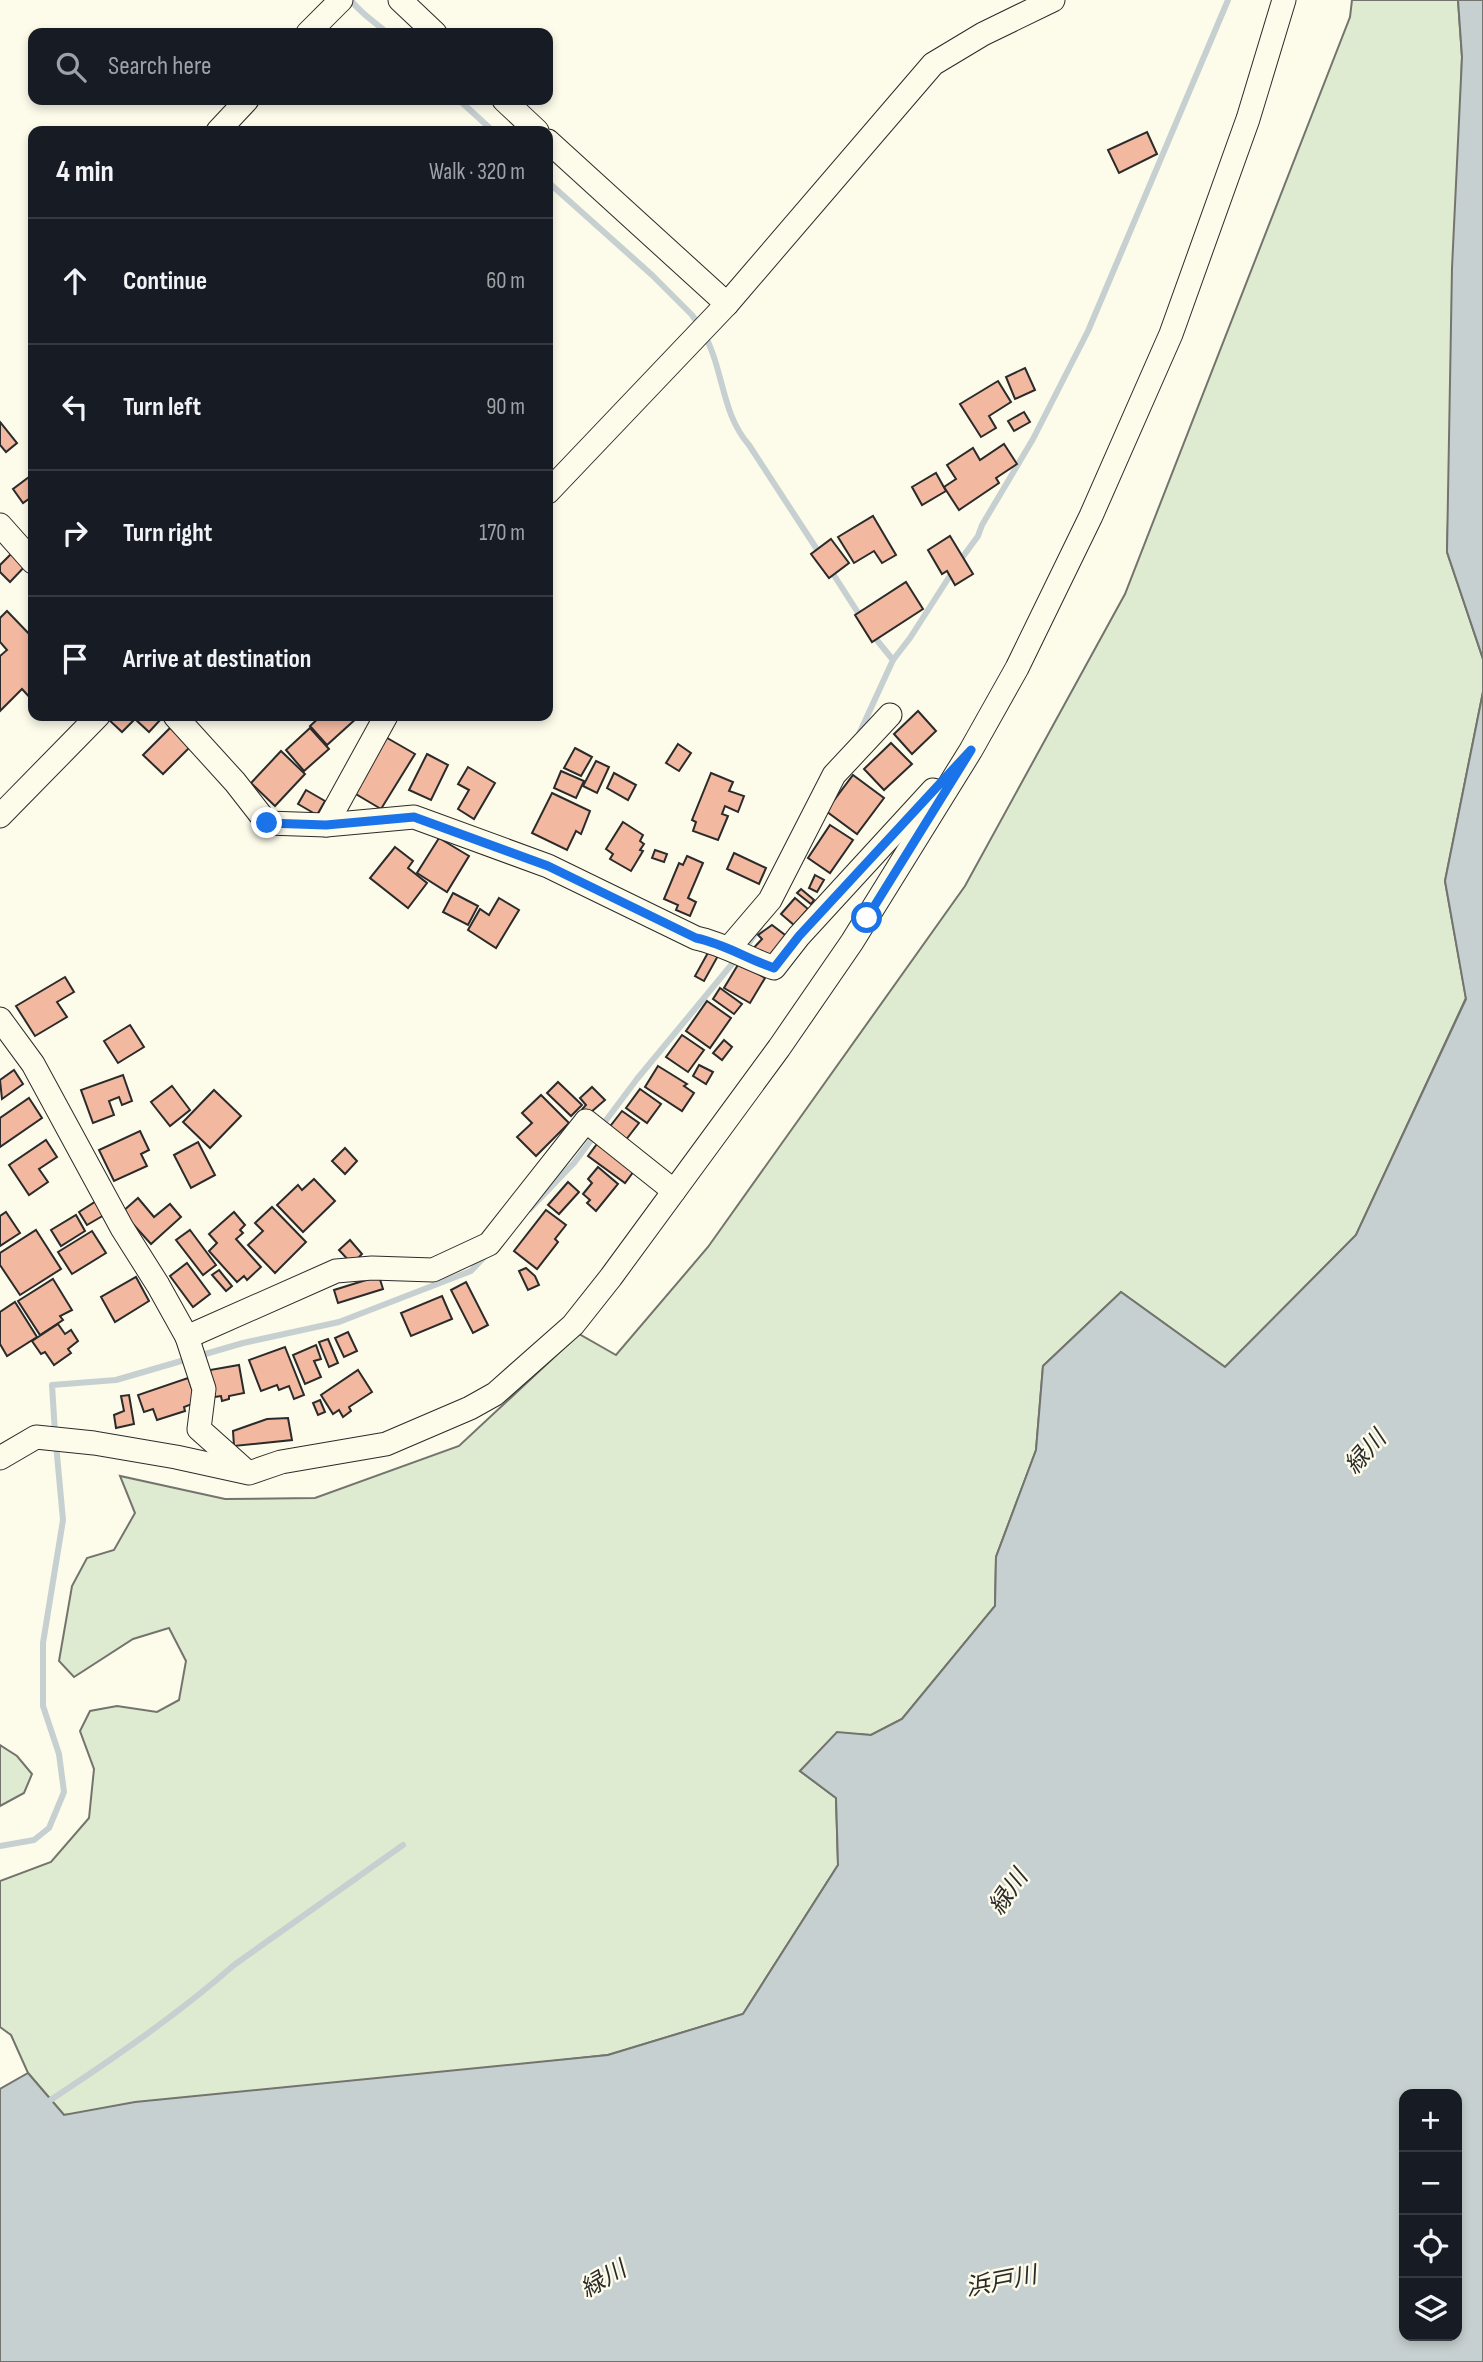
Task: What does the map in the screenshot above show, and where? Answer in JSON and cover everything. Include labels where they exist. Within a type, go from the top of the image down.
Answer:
[{"type":"street","points":[[313,28],[341,0]]},
{"type":"street","points":[[400,0],[430,28]]},
{"type":"street","points":[[553,487],[727,304],[933,64],[984,34],[1053,0]]},
{"type":"street","points":[[0,1458],[36,1437],[94,1443],[248,1473],[281,1462],[386,1444],[470,1408],[495,1394],[573,1325],[779,1048],[852,942],[971,750],[1017,668],[1086,528],[1171,334],[1248,119],[1284,0]]},
{"type":"street","points":[[223,126],[242,105]]},
{"type":"street","points":[[509,105],[532,126]]},
{"type":"street","points":[[553,146],[727,304]]},
{"type":"street","points":[[0,525],[28,556]]},
{"type":"street","points":[[729,948],[770,900],[834,775],[890,715]]},
{"type":"street","points":[[0,816],[93,721]]},
{"type":"street","points":[[180,721],[227,772],[267,823],[326,825],[414,817],[548,866],[696,938],[721,943],[744,958],[774,968],[799,936],[971,750]]},
{"type":"street","points":[[326,825],[383,721]]},
{"type":"street","points":[[0,1019],[33,1063],[122,1228],[158,1284],[187,1338],[204,1389],[199,1429],[248,1473]]},
{"type":"street","points":[[187,1338],[336,1271],[372,1268],[433,1270],[489,1244],[586,1121],[674,1191]]},
{"type":"green space","points":[[1352,0],[1458,0],[1462,57],[1447,552],[1483,659],[1483,692],[1445,881],[1466,998],[1356,1235],[1225,1367],[1121,1292],[1043,1366],[1036,1450],[996,1557],[995,1606],[902,1719],[871,1735],[837,1733],[800,1771],[836,1798],[838,1865],[743,2014],[608,2055],[64,2115],[28,2073],[11,2035],[0,2027],[0,1881],[51,1862],[89,1818],[94,1769],[80,1731],[90,1711],[117,1706],[157,1712],[179,1700],[186,1661],[169,1628],[133,1639],[74,1677],[59,1661],[72,1586],[87,1558],[114,1550],[135,1513],[120,1476],[225,1499],[315,1498],[459,1446],[579,1334],[616,1355],[708,1247],[965,886],[1125,594],[1350,17]]},
{"type":"green space","points":[[0,1745],[17,1756],[32,1774],[24,1793],[0,1806]]},
{"type":"water","points":[[1458,0],[1483,0],[1483,659],[1447,552],[1452,268],[1462,57]]},
{"type":"water","points":[[1483,692],[1483,2362],[0,2362],[0,2089],[28,2073],[64,2115],[135,2102],[608,2055],[743,2014],[838,1865],[836,1798],[800,1771],[837,1732],[871,1735],[902,1719],[995,1606],[996,1557],[1036,1450],[1043,1366],[1121,1292],[1225,1367],[1356,1235],[1466,999],[1445,881]]},
{"type":"building","points":[[1147,132],[1157,154],[1119,173],[1108,150]]},
{"type":"building","points":[[1025,368],[1035,390],[1015,399],[1006,377]]},
{"type":"building","points":[[998,381],[1011,402],[989,416],[996,428],[981,437],[960,404]]},
{"type":"building","points":[[1024,412],[1030,422],[1014,431],[1008,421]]},
{"type":"building","points":[[0,422],[17,443],[6,452],[0,445]]},
{"type":"building","points":[[1004,444],[1017,464],[996,478],[999,483],[959,510],[944,487],[956,479],[947,465],[973,448],[980,460]]},
{"type":"building","points":[[936,473],[946,491],[922,505],[912,487]]},
{"type":"building","points":[[28,478],[28,500],[23,503],[13,489]]},
{"type":"building","points":[[873,516],[896,555],[882,563],[874,551],[854,563],[838,537]]},
{"type":"building","points":[[950,536],[973,574],[955,585],[947,571],[942,574],[928,550]]},
{"type":"building","points":[[831,539],[849,563],[829,578],[811,554]]},
{"type":"building","points":[[16,549],[28,561],[10,582],[0,572],[0,565]]},
{"type":"building","points":[[906,582],[923,609],[872,642],[855,615]]},
{"type":"building","points":[[7,611],[28,633],[28,696],[22,689],[0,711],[0,656],[7,650],[0,642],[0,618]]},
{"type":"building","points":[[918,711],[936,731],[912,754],[894,734]]},
{"type":"building","points":[[110,721],[133,721],[122,732]]},
{"type":"building","points":[[137,721],[159,721],[149,732]]},
{"type":"building","points":[[316,721],[354,721],[327,745],[310,726]]},
{"type":"building","points":[[171,727],[191,746],[163,774],[143,755]]},
{"type":"building","points":[[310,728],[329,749],[304,771],[286,750]]},
{"type":"building","points":[[382,735],[415,754],[381,809],[349,790]]},
{"type":"building","points":[[891,743],[912,764],[884,790],[864,769]]},
{"type":"building","points":[[678,744],[691,753],[679,771],[666,763]]},
{"type":"building","points":[[575,748],[592,757],[581,776],[564,768]]},
{"type":"building","points":[[281,751],[305,774],[275,806],[251,783]]},
{"type":"building","points":[[427,754],[448,765],[431,800],[409,790]]},
{"type":"building","points":[[596,761],[609,767],[597,793],[583,786]]},
{"type":"building","points":[[468,767],[495,783],[474,819],[458,809],[469,790],[458,784]]},
{"type":"building","points":[[561,771],[584,781],[576,798],[554,788]]},
{"type":"building","points":[[614,773],[636,785],[628,800],[607,788]]},
{"type":"building","points":[[711,773],[733,782],[729,791],[744,796],[738,812],[725,806],[722,814],[728,816],[718,840],[693,831],[696,822],[692,820]]},
{"type":"building","points":[[853,775],[884,798],[857,834],[826,811]]},
{"type":"building","points":[[306,790],[325,801],[317,815],[298,804]]},
{"type":"building","points":[[552,793],[590,811],[581,834],[576,831],[567,850],[532,833]]},
{"type":"building","points":[[623,822],[643,835],[640,841],[644,844],[640,850],[643,851],[631,871],[610,859],[613,854],[606,849]]},
{"type":"building","points":[[830,825],[853,840],[830,873],[808,858]]},
{"type":"building","points":[[439,838],[469,856],[447,892],[417,873]]},
{"type":"building","points":[[395,847],[413,861],[408,868],[427,883],[408,908],[370,878]]},
{"type":"building","points":[[655,850],[667,854],[664,862],[652,858]]},
{"type":"building","points":[[734,853],[766,868],[759,884],[727,869]]},
{"type":"building","points":[[687,856],[703,863],[688,898],[696,902],[690,916],[676,910],[678,905],[664,899],[679,863],[683,865]]},
{"type":"building","points":[[815,875],[824,880],[817,892],[809,888]]},
{"type":"building","points":[[801,889],[814,900],[811,904],[797,893]]},
{"type":"building","points":[[453,893],[478,906],[468,925],[443,912]]},
{"type":"building","points":[[499,898],[519,910],[496,948],[468,930],[480,909],[489,915]]},
{"type":"building","points":[[795,898],[808,909],[794,925],[781,914]]},
{"type":"building","points":[[772,925],[789,938],[773,956],[749,953],[762,939],[758,935]]},
{"type":"building","points":[[710,949],[719,954],[704,981],[695,976]]},
{"type":"building","points":[[739,963],[765,978],[750,1003],[724,988]]},
{"type":"building","points":[[65,977],[74,992],[57,1002],[67,1017],[35,1036],[16,1006]]},
{"type":"building","points":[[720,988],[742,1004],[734,1014],[713,999]]},
{"type":"building","points":[[707,1001],[731,1018],[710,1048],[686,1031]]},
{"type":"building","points":[[130,1025],[144,1047],[118,1063],[104,1041]]},
{"type":"building","points":[[682,1035],[704,1050],[688,1072],[666,1057]]},
{"type":"building","points":[[724,1040],[732,1047],[722,1060],[713,1053]]},
{"type":"building","points":[[699,1065],[713,1072],[706,1084],[693,1076]]},
{"type":"building","points":[[658,1066],[687,1084],[684,1086],[694,1093],[682,1111],[645,1087]]},
{"type":"building","points":[[14,1070],[23,1084],[2,1099],[0,1080]]},
{"type":"building","points":[[123,1075],[132,1101],[122,1105],[119,1097],[109,1101],[114,1115],[93,1123],[81,1090]]},
{"type":"building","points":[[558,1082],[582,1105],[571,1116],[547,1093]]},
{"type":"building","points":[[172,1086],[190,1110],[170,1126],[151,1102]]},
{"type":"building","points":[[592,1087],[605,1100],[583,1119],[577,1115],[586,1105],[580,1098]]},
{"type":"building","points":[[640,1089],[661,1104],[647,1123],[626,1108]]},
{"type":"building","points":[[214,1090],[241,1116],[210,1148],[183,1122]]},
{"type":"building","points":[[541,1095],[569,1123],[536,1156],[517,1137],[532,1123],[522,1113]]},
{"type":"building","points":[[29,1098],[42,1118],[0,1147],[0,1118]]},
{"type":"building","points":[[622,1111],[639,1123],[625,1141],[608,1129]]},
{"type":"building","points":[[140,1131],[149,1150],[141,1154],[147,1166],[114,1181],[99,1150]]},
{"type":"building","points":[[46,1140],[57,1157],[39,1169],[48,1182],[29,1195],[9,1165]]},
{"type":"building","points":[[600,1140],[637,1167],[625,1183],[588,1156]]},
{"type":"building","points":[[198,1142],[215,1175],[191,1188],[174,1155]]},
{"type":"building","points":[[345,1148],[357,1161],[345,1174],[332,1161]]},
{"type":"building","points":[[598,1167],[618,1184],[596,1211],[587,1203],[590,1200],[583,1194],[592,1183],[588,1179]]},
{"type":"building","points":[[314,1179],[335,1201],[303,1232],[277,1205],[298,1185],[302,1190]]},
{"type":"building","points":[[568,1182],[579,1192],[559,1214],[548,1205]]},
{"type":"building","points":[[138,1198],[154,1217],[170,1204],[181,1217],[151,1244],[122,1212]]},
{"type":"building","points":[[98,1200],[106,1214],[87,1225],[79,1212]]},
{"type":"building","points":[[272,1207],[306,1242],[275,1273],[248,1245],[263,1231],[255,1223]]},
{"type":"building","points":[[546,1210],[566,1225],[555,1239],[558,1242],[537,1269],[514,1251]]},
{"type":"building","points":[[6,1212],[20,1233],[0,1246],[0,1216]]},
{"type":"building","points":[[234,1212],[245,1225],[240,1230],[243,1233],[236,1239],[261,1267],[247,1280],[244,1276],[237,1282],[209,1251],[217,1243],[209,1234]]},
{"type":"building","points":[[76,1215],[85,1231],[61,1246],[51,1230]]},
{"type":"building","points":[[36,1230],[61,1269],[20,1295],[0,1265],[0,1253]]},
{"type":"building","points":[[190,1230],[216,1265],[203,1275],[176,1240]]},
{"type":"building","points":[[92,1231],[106,1253],[72,1274],[58,1252]]},
{"type":"building","points":[[350,1240],[362,1254],[352,1264],[339,1250]]},
{"type":"building","points":[[187,1263],[210,1294],[193,1307],[170,1276]]},
{"type":"building","points":[[526,1268],[535,1276],[539,1285],[528,1290],[519,1271]]},
{"type":"building","points":[[219,1270],[232,1286],[226,1291],[212,1275]]},
{"type":"building","points":[[379,1276],[383,1289],[338,1303],[334,1290]]},
{"type":"building","points":[[136,1277],[149,1301],[115,1322],[101,1297]]},
{"type":"building","points":[[53,1279],[72,1310],[60,1316],[63,1320],[40,1335],[18,1301]]},
{"type":"building","points":[[466,1282],[488,1325],[473,1333],[451,1290]]},
{"type":"building","points":[[442,1296],[452,1319],[411,1336],[401,1313]]},
{"type":"building","points":[[15,1302],[37,1337],[7,1356],[0,1344],[0,1312]]},
{"type":"building","points":[[58,1324],[65,1334],[71,1330],[78,1341],[68,1349],[71,1353],[54,1365],[45,1352],[41,1354],[32,1341]]},
{"type":"building","points":[[348,1332],[357,1351],[344,1357],[335,1338]]},
{"type":"building","points":[[328,1339],[338,1363],[329,1367],[319,1342]]},
{"type":"building","points":[[316,1345],[321,1359],[314,1361],[321,1377],[305,1384],[293,1355]]},
{"type":"building","points":[[285,1347],[304,1395],[294,1399],[289,1386],[279,1390],[277,1385],[261,1391],[249,1360]]},
{"type":"building","points":[[239,1365],[244,1393],[229,1396],[229,1399],[222,1401],[221,1396],[214,1397],[210,1370]]},
{"type":"building","points":[[358,1370],[372,1392],[349,1407],[351,1411],[343,1417],[339,1410],[333,1414],[321,1395]]},
{"type":"building","points":[[188,1378],[197,1402],[184,1407],[185,1411],[157,1420],[153,1409],[144,1412],[138,1395]]},
{"type":"building","points":[[129,1395],[134,1424],[116,1428],[114,1415],[124,1411],[121,1396]]},
{"type":"building","points":[[320,1400],[325,1412],[318,1415],[313,1403]]},
{"type":"building","points":[[288,1418],[292,1440],[234,1446],[233,1431],[267,1419]]},
{"type":"waterway","points":[[351,0],[381,28]]},
{"type":"waterway","points":[[959,562],[978,536],[1033,439],[1088,331],[1228,0]]},
{"type":"waterway","points":[[464,105],[488,126]]},
{"type":"waterway","points":[[553,186],[652,275],[699,325]]},
{"type":"waterway","points":[[704,334],[740,433],[820,554]]},
{"type":"waterway","points":[[830,569],[862,619]]},
{"type":"waterway","points":[[859,734],[893,660],[953,571]]},
{"type":"waterway","points":[[872,634],[893,660]]},
{"type":"waterway","points":[[744,950],[762,924]]},
{"type":"waterway","points":[[601,1127],[737,958]]},
{"type":"waterway","points":[[530,1209],[574,1163],[595,1135]]},
{"type":"waterway","points":[[55,1433],[52,1385],[116,1380],[243,1343],[339,1322],[471,1271],[487,1254]]},
{"type":"waterway","points":[[0,1846],[34,1840],[49,1828],[64,1792],[59,1754],[43,1706],[43,1643],[63,1520],[56,1444]]},
{"type":"waterway","points":[[46,2103],[143,2037],[234,1965],[403,1845]]},
{"type":"route","points":[[267,823],[326,825],[414,817],[548,866],[696,938],[721,943],[744,958],[774,968],[799,936],[971,750],[867,918]]},
{"type":"water label","name":"緑川","points":[[1365,1452]]},
{"type":"water label","name":"緑川","points":[[1008,1892]]},
{"type":"water label","name":"緑川","points":[[603,2279]]},
{"type":"water label","name":"浜戸川","points":[[1001,2281]]}]
